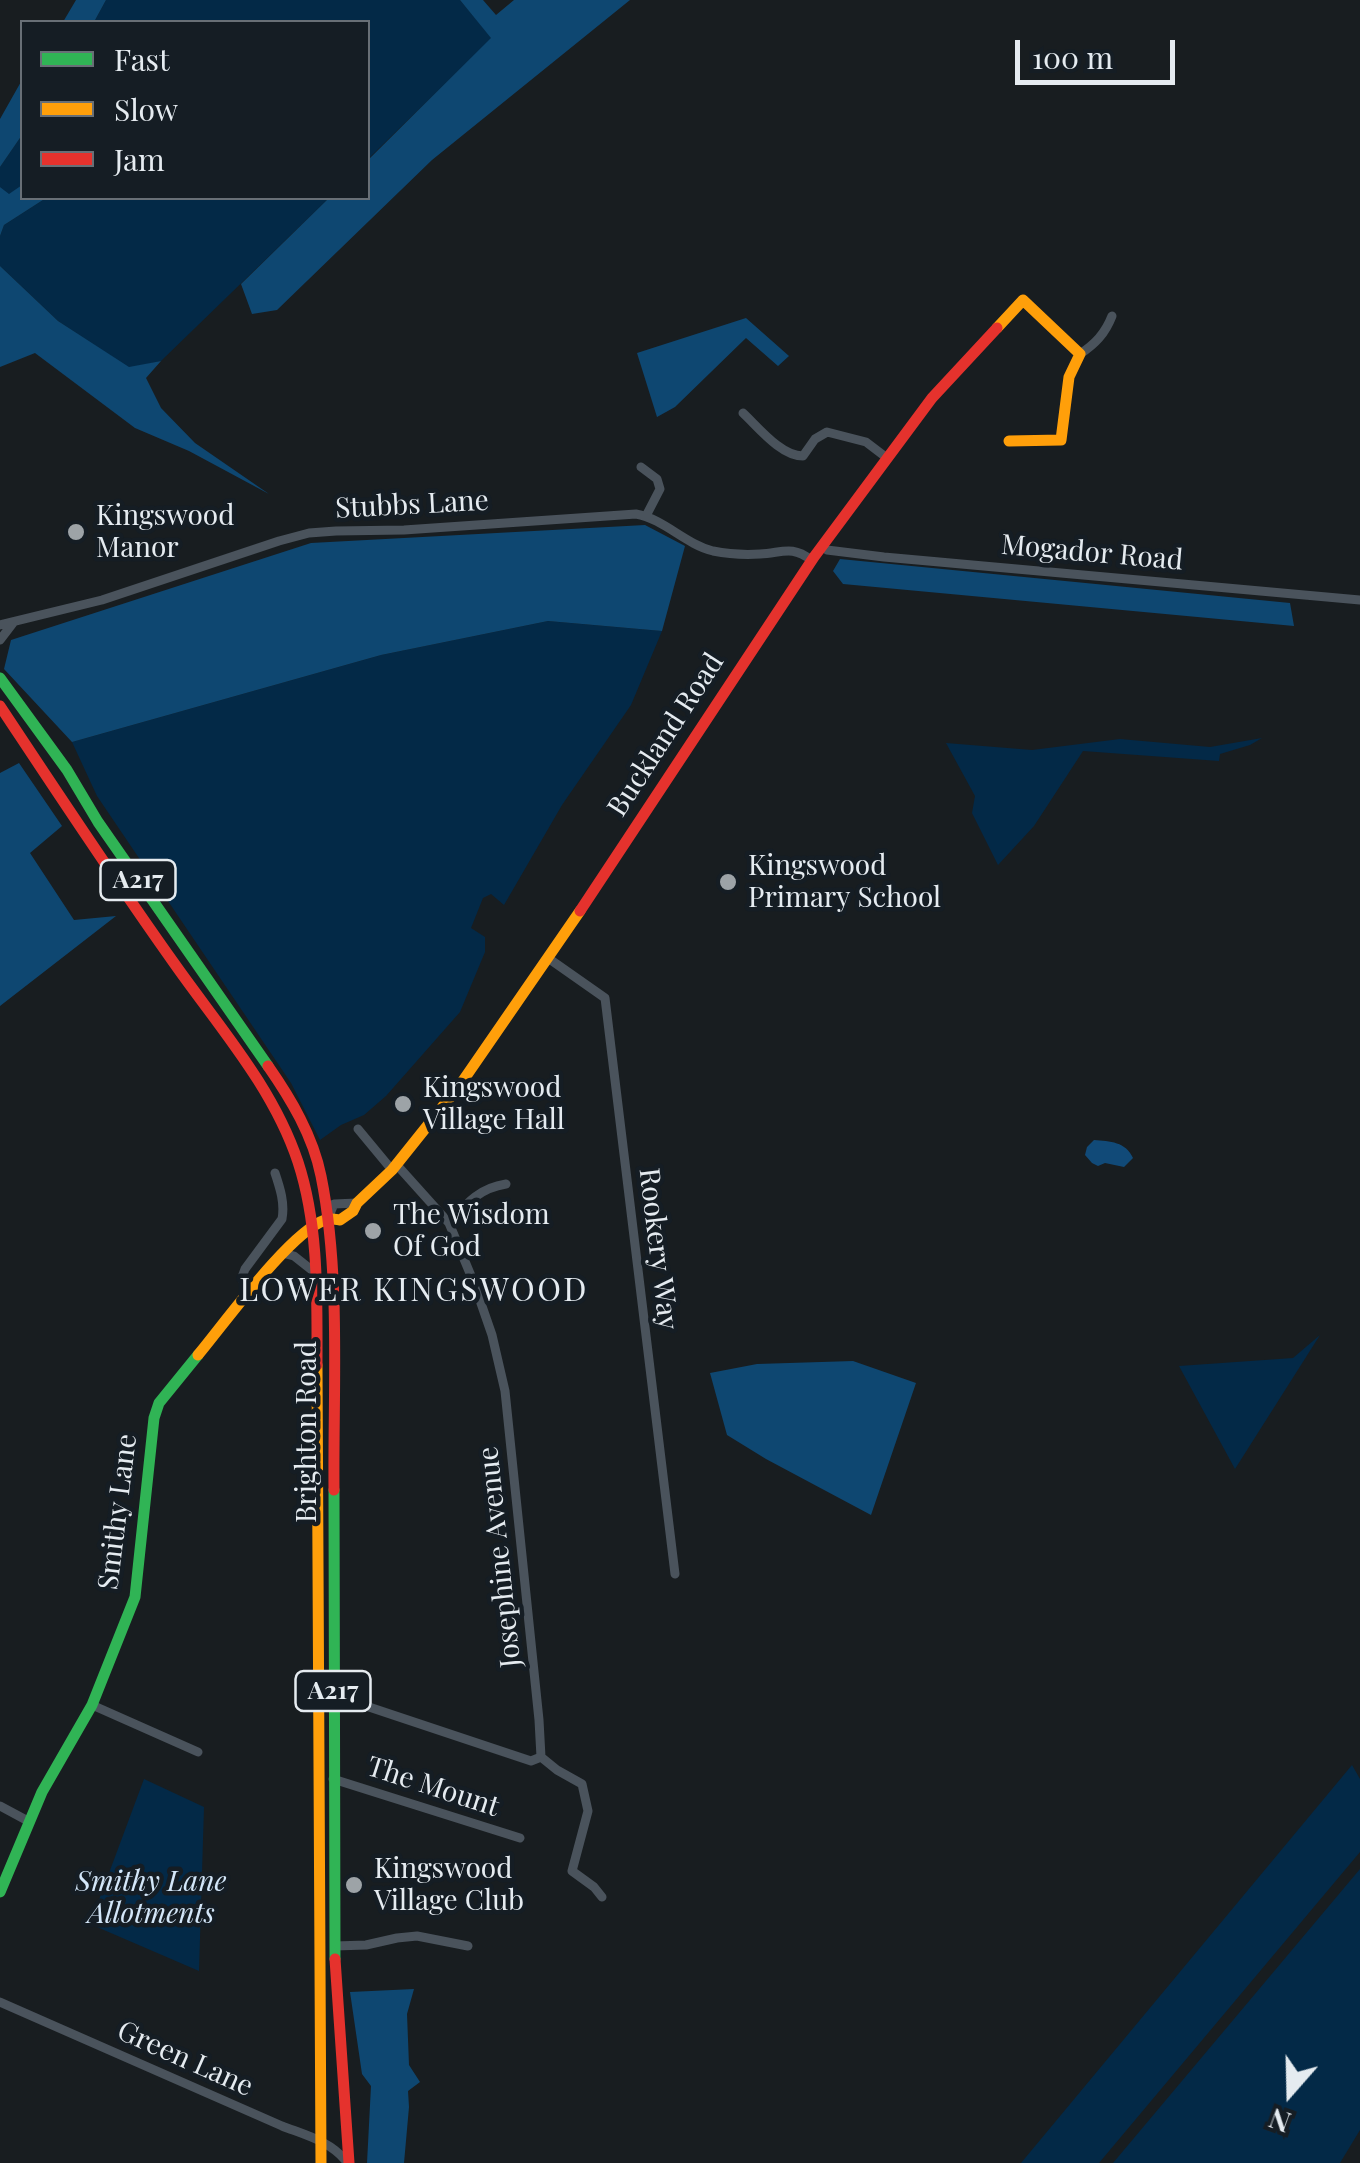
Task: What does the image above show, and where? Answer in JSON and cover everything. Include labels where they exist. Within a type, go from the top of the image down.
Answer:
[{"type":"main road","name":"Buckland Road","points":[[312,1227],[328,1218],[340,1220],[353,1211],[460,1085],[811,560],[932,398],[1022,300],[1080,354]]},
{"type":"main road","points":[[1009,441],[1062,440],[1068,377],[1080,354]]},
{"type":"main road","name":"Brighton Road","points":[[0,678],[278,1080],[308,1135],[321,1175],[333,1272],[332,1779],[335,1946],[348,2163]]},
{"type":"main road","name":"Brighton Road","points":[[0,706],[263,1090],[300,1168],[316,1272],[322,2163]]},
{"type":"main road","name":"Smithy Lane","points":[[0,1892],[42,1792],[92,1705],[135,1597],[155,1410],[282,1253],[312,1227]]},
{"type":"street","points":[[1080,354],[1107,329],[1112,316]]},
{"type":"street","points":[[744,413],[796,457],[804,456],[815,439],[827,432],[866,442],[888,458]]},
{"type":"street","points":[[641,466],[657,479],[660,490],[646,516],[678,536],[710,550],[735,554],[789,550],[811,560]]},
{"type":"street","name":"Stubbs Lane","points":[[0,625],[102,600],[309,533],[646,516]]},
{"type":"street","name":"Mogador Road","points":[[822,547],[884,557],[1360,600]]},
{"type":"street","points":[[0,640],[15,621]]},
{"type":"street","name":"Rookery Way","points":[[548,958],[605,998],[675,1574]]},
{"type":"street","name":"Josephine Avenue","points":[[358,1129],[449,1223],[492,1335],[505,1391],[541,1757]]},
{"type":"street","points":[[247,1295],[242,1277],[245,1269],[284,1211],[275,1173]]},
{"type":"street","points":[[449,1223],[473,1196],[490,1186],[506,1184]]},
{"type":"street","points":[[282,1253],[294,1256],[316,1272]]},
{"type":"street","points":[[333,1702],[351,1701],[531,1761],[541,1757],[582,1784],[588,1811],[572,1871],[602,1897]]},
{"type":"street","points":[[92,1705],[198,1752]]},
{"type":"street","name":"The Mount","points":[[332,1779],[520,1838]]},
{"type":"street","points":[[0,1806],[28,1821]]},
{"type":"street","points":[[335,1946],[373,1944],[405,1936],[468,1946]]},
{"type":"street","name":"Green Lane","points":[[0,2002],[321,2140],[348,2163]]},
{"type":"green space","points":[[106,0],[460,0],[492,38],[370,157],[370,20],[95,20]]},
{"type":"green space","points":[[20,138],[20,187],[9,195],[0,187],[0,167]]},
{"type":"green space","points":[[43,200],[327,200],[161,361],[129,368],[58,321],[0,266],[4,225]]},
{"type":"green space","points":[[548,621],[662,631],[631,705],[562,805],[504,905],[491,894],[483,898],[471,928],[485,937],[485,952],[460,1012],[386,1096],[364,1115],[320,1140],[291,1083],[97,796],[72,742],[381,655]]},
{"type":"green space","points":[[1262,738],[1220,754],[1219,761],[1083,751],[1034,826],[998,865],[972,813],[975,796],[946,743],[1032,750],[1120,739],[1210,747]]},
{"type":"green space","points":[[1320,1335],[1235,1469],[1179,1366],[1293,1358]]},
{"type":"green space","points":[[1352,1765],[1360,1779],[1360,1852],[1099,2163],[1021,2163]]},
{"type":"green space","name":"Smithy Lane Allotments","points":[[144,1779],[204,1807],[199,1971],[90,1924]]},
{"type":"green space","points":[[1360,1869],[1360,2130],[1340,2163],[1113,2163]]},
{"type":"shaded area","points":[[76,0],[106,0],[95,20],[64,20]]},
{"type":"shaded area","points":[[460,0],[483,0],[496,15],[514,0],[630,0],[432,160],[277,310],[252,314],[241,284],[327,200],[370,200],[370,158],[491,38]]},
{"type":"shaded area","points":[[20,84],[20,138],[0,167],[0,119]]},
{"type":"shaded area","points":[[20,186],[20,200],[43,200],[4,225],[0,236],[0,187],[9,194]]},
{"type":"shaded area","points":[[0,266],[58,321],[129,367],[161,361],[146,378],[161,408],[195,443],[269,494],[189,451],[135,428],[35,353],[0,367]]},
{"type":"shaded area","points":[[746,318],[789,356],[778,366],[746,338],[675,407],[657,417],[637,353]]},
{"type":"shaded area","points":[[645,525],[685,546],[662,631],[548,621],[381,655],[72,742],[4,669],[11,640],[311,543]]},
{"type":"shaded area","points":[[840,559],[1290,603],[1294,626],[843,584],[833,571]]},
{"type":"shaded area","points":[[19,763],[62,826],[30,853],[74,920],[116,916],[0,1006],[0,773]]},
{"type":"shaded area","points":[[1094,1140],[1122,1146],[1133,1158],[1124,1167],[1105,1163],[1098,1166],[1085,1155]]},
{"type":"shaded area","points":[[853,1361],[916,1383],[871,1515],[727,1435],[710,1373],[757,1364]]},
{"type":"shaded area","points":[[414,1989],[407,2014],[409,2065],[420,2082],[408,2091],[404,2163],[367,2163],[371,2086],[362,2074],[350,1992]]},
{"type":"traffic: fast","points":[[0,678],[268,1066]]},
{"type":"traffic: fast","points":[[0,1892],[42,1792],[92,1705],[135,1597],[154,1418],[159,1403],[198,1355]]},
{"type":"traffic: fast","points":[[334,1490],[335,1959]]},
{"type":"traffic: slow","points":[[997,328],[1023,300],[1080,354],[1069,377],[1061,440],[1009,441]]},
{"type":"traffic: slow","points":[[198,1355],[294,1242],[325,1220],[340,1220],[353,1211],[392,1170],[460,1085],[580,911]]},
{"type":"traffic: slow","points":[[317,1365],[321,2163]]},
{"type":"traffic: jam","points":[[580,911],[814,557],[932,398],[997,328]]},
{"type":"traffic: jam","points":[[0,706],[130,900],[244,1058],[287,1135],[310,1211],[317,1288],[317,1365]]},
{"type":"traffic: jam","points":[[268,1066],[313,1147],[327,1214],[335,1332],[334,1490]]},
{"type":"traffic: jam","points":[[335,1959],[349,2163]]},
{"type":"place","name":"Kingswood Manor","points":[[76,532]]},
{"type":"place","name":"Kingswood Primary School","points":[[728,882]]},
{"type":"place","name":"Kingswood Village Hall","points":[[403,1104]]},
{"type":"place","name":"The Wisdom Of God","points":[[373,1231]]},
{"type":"place","name":"Kingswood Village Club","points":[[354,1885]]},
{"type":"district","name":"LOWER KINGSWOOD","points":[[414,1291]]}]
